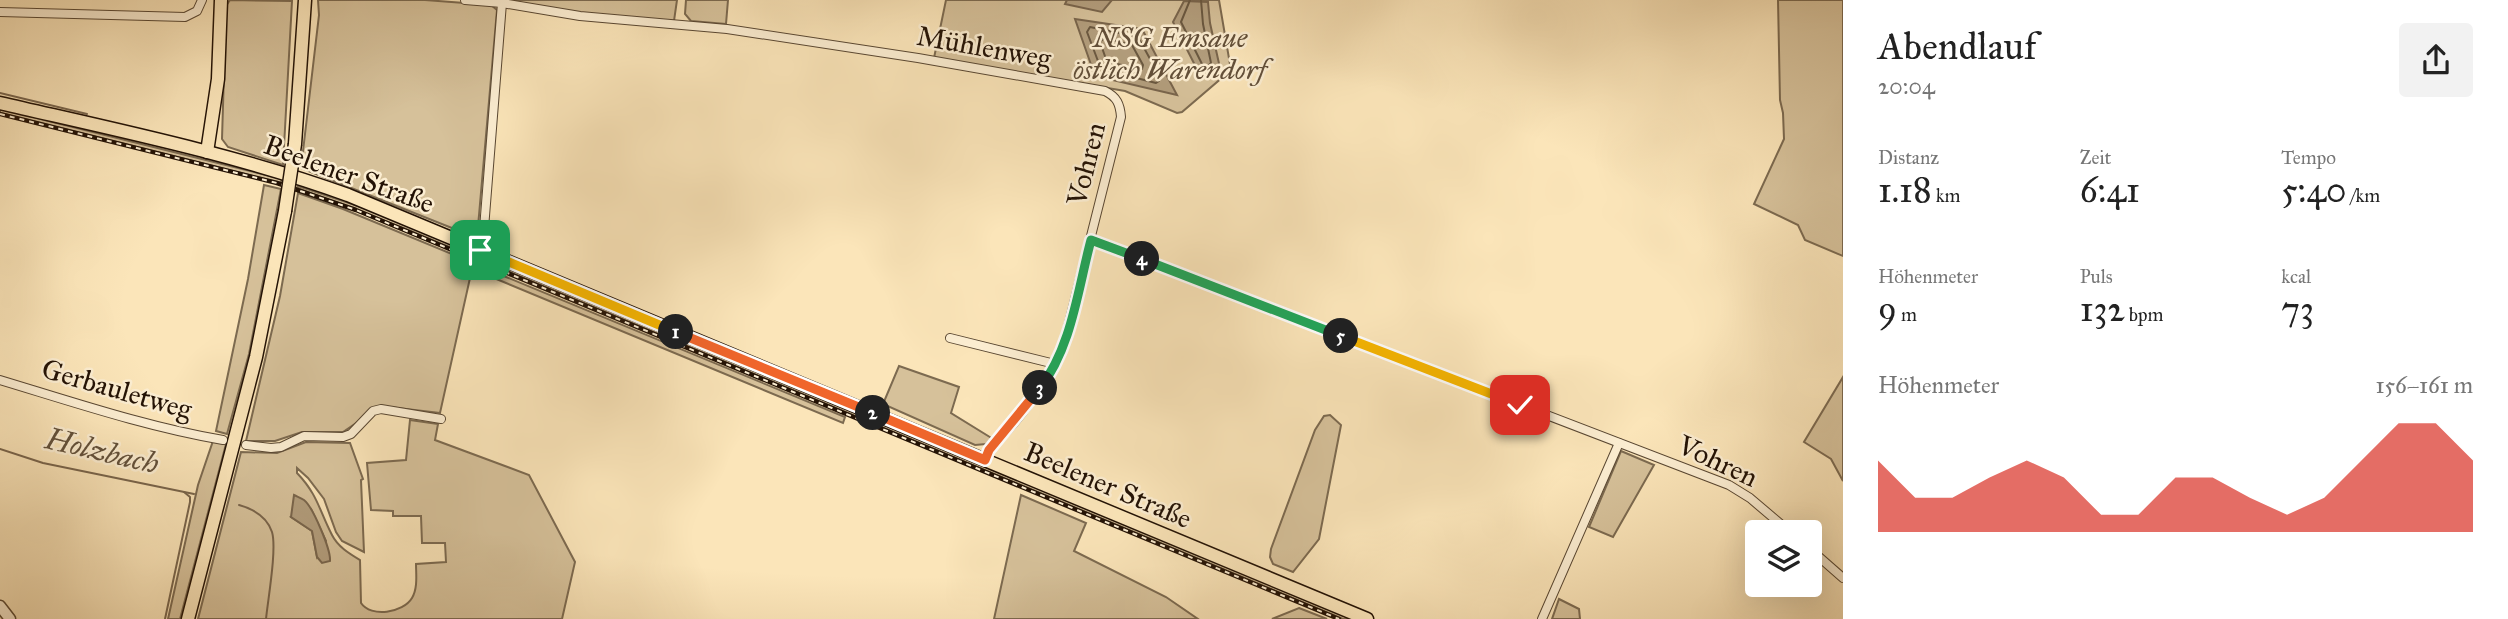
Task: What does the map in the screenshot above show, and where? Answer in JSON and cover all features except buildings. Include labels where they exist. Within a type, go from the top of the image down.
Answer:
[{"type":"main road","points":[[207,152],[218,79],[221,0]]},
{"type":"main road","points":[[297,0],[304,28]]},
{"type":"main road","points":[[188,619],[270,295],[295,144],[305,0]]},
{"type":"main road","name":"Beelener Straße","points":[[0,103],[207,152],[318,184],[1367,619]]},
{"type":"street","points":[[0,12],[184,17],[197,11],[202,0]]},
{"type":"street","name":"Mühlenweg","points":[[465,0],[502,3],[580,16],[727,29],[918,58],[1105,91],[1117,100]]},
{"type":"street","points":[[480,250],[483,241],[502,3]]},
{"type":"street","name":"Vohren","points":[[985,460],[989,450],[1037,392],[1055,365],[1065,339],[1121,117],[1117,100]]},
{"type":"street","name":"Vohren","points":[[1091,240],[1728,485],[1750,498],[1776,520]]},
{"type":"street","points":[[950,338],[1055,365]]},
{"type":"street","name":"Gerbauletweg","points":[[0,380],[130,418],[223,440]]},
{"type":"street","points":[[246,445],[271,448],[281,447],[304,436],[343,437],[351,433],[373,411],[381,409],[442,419]]},
{"type":"street","points":[[1542,619],[1619,443]]},
{"type":"street","points":[[1822,560],[1843,578]]},
{"type":"street","points":[[0,606],[9,619]]},
{"type":"green space","points":[[230,0],[292,1],[283,165],[228,147],[222,139],[226,6]]},
{"type":"green space","points":[[318,0],[425,0],[491,5],[497,10],[477,238],[301,168],[319,15]]},
{"type":"green space","points":[[495,0],[677,0],[674,21],[581,13]]},
{"type":"green space","points":[[686,0],[728,0],[726,24],[691,21],[685,14]]},
{"type":"green space","name":"NSG Emsaue östlich Warendorf","points":[[946,0],[1219,0],[1231,70],[1182,112],[1177,113],[1125,91],[934,58]]},
{"type":"green space","points":[[1778,0],[1843,0],[1843,256],[1805,240],[1798,225],[1754,204],[1784,139],[1780,100]]},
{"type":"green space","points":[[0,109],[282,179],[281,183],[0,113]]},
{"type":"green space","points":[[264,185],[281,189],[249,354],[227,434],[216,431],[248,279]]},
{"type":"green space","points":[[298,186],[367,209],[1352,619],[1343,619],[406,229],[297,188]]},
{"type":"green space","points":[[298,193],[476,264],[472,269],[440,413],[381,406],[343,432],[302,432],[275,441],[246,441],[280,296]]},
{"type":"green space","points":[[494,272],[845,417],[843,423],[494,278]]},
{"type":"green space","points":[[899,366],[959,387],[951,413],[993,439],[986,444],[975,445],[883,404]]},
{"type":"green space","points":[[1843,377],[1843,481],[1831,459],[1804,442]]},
{"type":"green space","points":[[1330,415],[1341,425],[1319,539],[1293,572],[1273,564],[1271,549],[1315,430],[1324,416]]},
{"type":"green space","points":[[410,420],[438,424],[435,440],[529,475],[575,562],[562,619],[198,619],[241,452],[277,453],[306,442],[350,443],[363,479],[364,552],[342,541],[324,499],[297,468],[297,473],[314,496],[335,539],[344,550],[360,560],[361,603],[372,611],[387,612],[408,603],[415,590],[416,564],[446,562],[445,543],[422,543],[421,516],[393,516],[393,511],[371,510],[367,463],[406,460]],"holes":[[[311,509],[326,541],[317,557],[312,531],[291,517]]]},
{"type":"green space","points":[[213,441],[226,444],[180,619],[168,619],[198,485]]},
{"type":"green space","points":[[1621,451],[1654,465],[1613,537],[1589,527]]},
{"type":"green space","points":[[1021,495],[1086,523],[1074,551],[1166,597],[1198,619],[994,619]]},
{"type":"green space","points":[[1559,599],[1579,609],[1580,619],[1552,619]]},
{"type":"green space","points":[[1299,608],[1327,619],[1272,619]]},
{"type":"water","points":[[1067,0],[1112,0],[1102,12],[1065,4]]},
{"type":"water","points":[[1184,1],[1208,2],[1220,68],[1202,79],[1173,22]]},
{"type":"water","points":[[1075,19],[1142,29],[1177,95],[1095,76]]},
{"type":"water","points":[[294,495],[304,500],[312,511],[325,539],[330,561],[322,563],[317,557],[312,531],[291,517]]},
{"type":"waterway","points":[[0,93],[87,114]]},
{"type":"waterway","name":"Holzbach","points":[[0,449],[43,463],[194,494]]},
{"type":"waterway","points":[[165,619],[190,502],[190,497],[184,492]]},
{"type":"waterway","name":"Holzbach","points":[[239,505],[259,514],[272,532],[273,562],[266,619]]},
{"type":"railway","points":[[0,114],[277,183],[356,210],[1339,619]]},
{"type":"route","points":[[480,250],[985,460],[989,450],[1001,439],[1055,365],[1065,339],[1091,240],[1520,405]]}]
